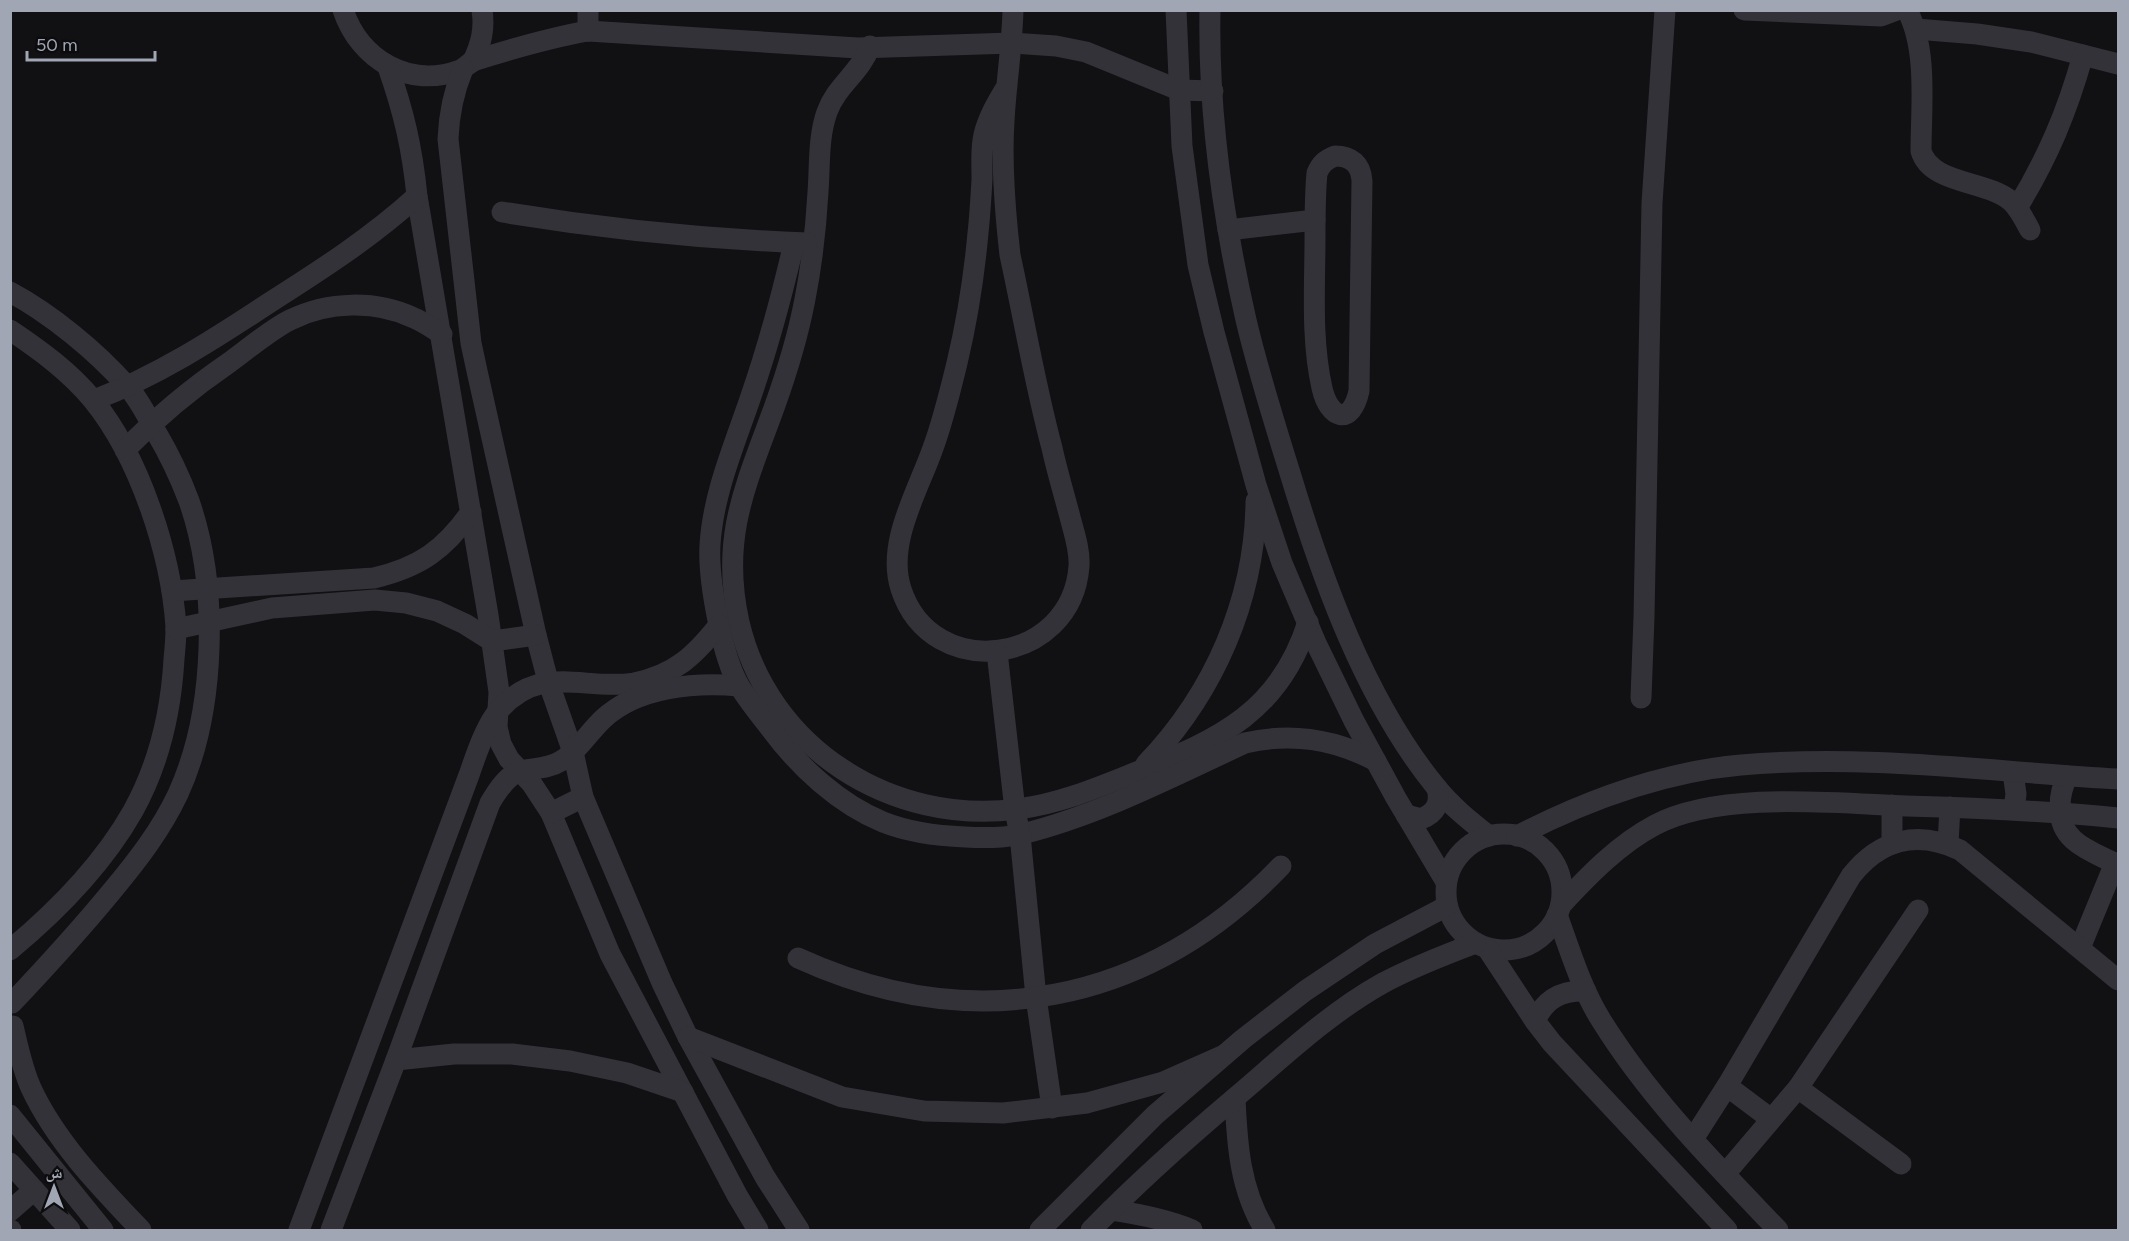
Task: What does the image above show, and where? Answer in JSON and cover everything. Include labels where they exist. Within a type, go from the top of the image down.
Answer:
[{"type":"street","points":[[482,10],[484,21],[482,41],[453,92],[448,115],[448,139],[471,343],[536,635],[548,681],[573,752],[583,797],[662,983],[688,1037],[765,1177],[799,1230]]},
{"type":"street","points":[[1007,86],[991,111],[983,140],[973,276],[957,361],[934,446],[902,530],[897,560],[897,575],[904,597],[926,628],[938,638],[959,647],[982,652],[997,652],[1015,648],[1048,630],[1061,616],[1070,600],[1079,563],[1077,545],[1051,444],[1010,255],[1003,171],[1004,123],[1012,43],[1013,10]]},
{"type":"street","points":[[1176,10],[1182,146],[1198,265],[1256,485],[1282,563],[1354,721],[1446,882]]},
{"type":"street","points":[[1210,10],[1219,172],[1228,230],[1246,323],[1304,520],[1328,585],[1377,696],[1395,729],[1437,788],[1459,812],[1489,836]]},
{"type":"street","points":[[1641,698],[1652,203],[1665,10]]},
{"type":"street","points":[[1744,10],[1881,16],[1897,10]]},
{"type":"street","points":[[342,11],[360,44],[373,57],[388,67],[406,74],[424,76],[443,74],[588,21],[846,47],[1012,43],[1056,46],[1086,52],[1179,90],[1213,91]]},
{"type":"street","points":[[2030,230],[2011,201],[2000,194],[1933,169],[1923,158],[1920,56],[1912,20],[2118,64]]},
{"type":"street","points":[[870,46],[866,59],[834,95],[822,128],[804,243],[805,300],[797,336],[780,391],[750,470],[735,523],[734,592],[740,625],[748,650],[768,691],[794,728],[847,773],[889,794],[934,807],[975,811],[1015,810],[1052,803],[1087,793],[1197,746],[1248,716],[1270,694],[1287,672],[1308,622]]},
{"type":"street","points":[[2017,208],[2039,172],[2057,134],[2072,95],[2083,55]]},
{"type":"street","points":[[388,67],[403,109],[411,142],[417,196],[492,641],[499,692],[498,727],[501,744],[509,759],[532,784],[551,813],[610,954],[737,1195],[758,1230]]},
{"type":"street","points":[[1335,156],[1351,159],[1361,172],[1362,181],[1359,391],[1353,410],[1347,415],[1335,413],[1328,404],[1319,373],[1315,316],[1315,220],[1317,173],[1321,165],[1327,159],[1335,156]]},
{"type":"street","points":[[93,400],[128,387],[179,361],[341,257],[388,222],[417,196]]},
{"type":"street","points":[[502,212],[624,230],[804,243]]},
{"type":"street","points":[[1228,230],[1315,220]]},
{"type":"street","points":[[804,243],[781,300],[752,395],[723,478],[714,514],[710,546],[719,625],[739,686],[789,753],[838,795],[883,822],[912,831],[976,837],[1020,835],[1122,799],[1245,743],[1263,739],[1301,737],[1321,740],[1340,745],[1376,761]]},
{"type":"street","points":[[10,292],[60,325],[128,387],[174,463],[189,503],[200,545],[208,621],[208,662],[204,708],[194,752],[178,794],[156,834],[129,870],[76,933],[11,1000],[12,1029],[20,1057],[45,1115],[101,1187],[141,1230]]},
{"type":"street","points":[[125,450],[151,423],[200,383],[289,320],[319,309],[351,305],[383,308],[414,317],[442,334]]},
{"type":"street","points":[[10,330],[47,356],[93,400],[125,450],[154,518],[172,591],[176,629],[167,722],[153,768],[133,811],[107,851],[70,894],[10,950]]},
{"type":"street","points":[[1140,770],[1167,742],[1190,711],[1210,679],[1226,644],[1248,574],[1253,543],[1256,485]]},
{"type":"street","points":[[172,591],[374,578],[398,572],[440,549],[471,512]]},
{"type":"street","points":[[176,629],[272,608],[375,600],[406,603],[437,611],[465,624],[492,641],[536,635]]},
{"type":"street","points":[[299,1230],[481,743],[498,711],[520,692],[548,681],[609,685],[649,679],[686,661],[697,652],[719,625]]},
{"type":"street","points":[[997,652],[1015,810],[1020,835],[1036,997],[1052,1107]]},
{"type":"street","points":[[331,1230],[490,803],[497,790],[520,771],[548,767],[562,761],[604,718],[649,694],[702,684],[739,686]]},
{"type":"street","points":[[1517,836],[1582,805],[1627,789],[1665,779],[1741,765],[1863,762],[2118,779]]},
{"type":"street","points":[[2013,772],[2016,787],[2014,809]]},
{"type":"street","points":[[2068,776],[2060,796],[2059,812],[2061,822],[2070,839],[2117,864],[2112,891],[2080,948]]},
{"type":"street","points":[[1406,815],[1421,819],[1435,811],[1438,804],[1437,788]]},
{"type":"street","points":[[551,813],[583,797]]},
{"type":"street","points":[[1778,1230],[1659,1102],[1601,1020],[1586,991],[1560,910],[1561,881],[1552,860],[1536,844],[1517,836],[1498,834],[1478,840],[1461,853],[1449,871],[1446,882],[1447,906],[1457,927],[1465,937],[1481,946],[1511,950],[1534,942],[1552,926],[1560,910],[1592,872],[1626,845],[1655,825],[1691,811],[1754,803],[1794,802],[2014,809],[2118,818]]},
{"type":"street","points":[[1892,805],[1892,844]]},
{"type":"street","points":[[1948,844],[1950,807]]},
{"type":"street","points":[[1693,1139],[1727,1086],[1851,876],[1869,856],[1892,844],[1919,839],[1948,844],[1960,850],[2118,980]]},
{"type":"street","points":[[798,958],[855,981],[914,996],[975,1001],[1036,997],[1098,983],[1156,960],[1219,922],[1281,866]]},
{"type":"street","points":[[1040,1230],[1155,1115],[1224,1055],[1331,973],[1375,944],[1447,906]]},
{"type":"street","points":[[1725,1174],[1798,1088],[1918,910]]},
{"type":"street","points":[[1481,946],[1535,1021],[1573,1068],[1727,1230]]},
{"type":"street","points":[[1091,1230],[1188,1137],[1298,1043],[1381,984],[1423,963],[1481,946]]},
{"type":"street","points":[[1535,1021],[1540,1010],[1549,1000],[1566,992],[1586,991]]},
{"type":"street","points":[[688,1037],[842,1097],[924,1111],[1003,1113],[1087,1103],[1163,1082],[1224,1055]]},
{"type":"street","points":[[396,1060],[454,1054],[512,1054],[570,1061],[616,1071],[683,1092]]},
{"type":"street","points":[[1727,1086],[1771,1119]]},
{"type":"street","points":[[1798,1088],[1901,1164]]},
{"type":"street","points":[[1235,1098],[1240,1166],[1249,1198],[1264,1230]]},
{"type":"street","points":[[10,1115],[103,1230]]},
{"type":"street","points":[[10,1163],[70,1230]]},
{"type":"street","points":[[10,1211],[34,1190]]},
{"type":"street","points":[[1111,1210],[1149,1216],[1192,1230]]}]
